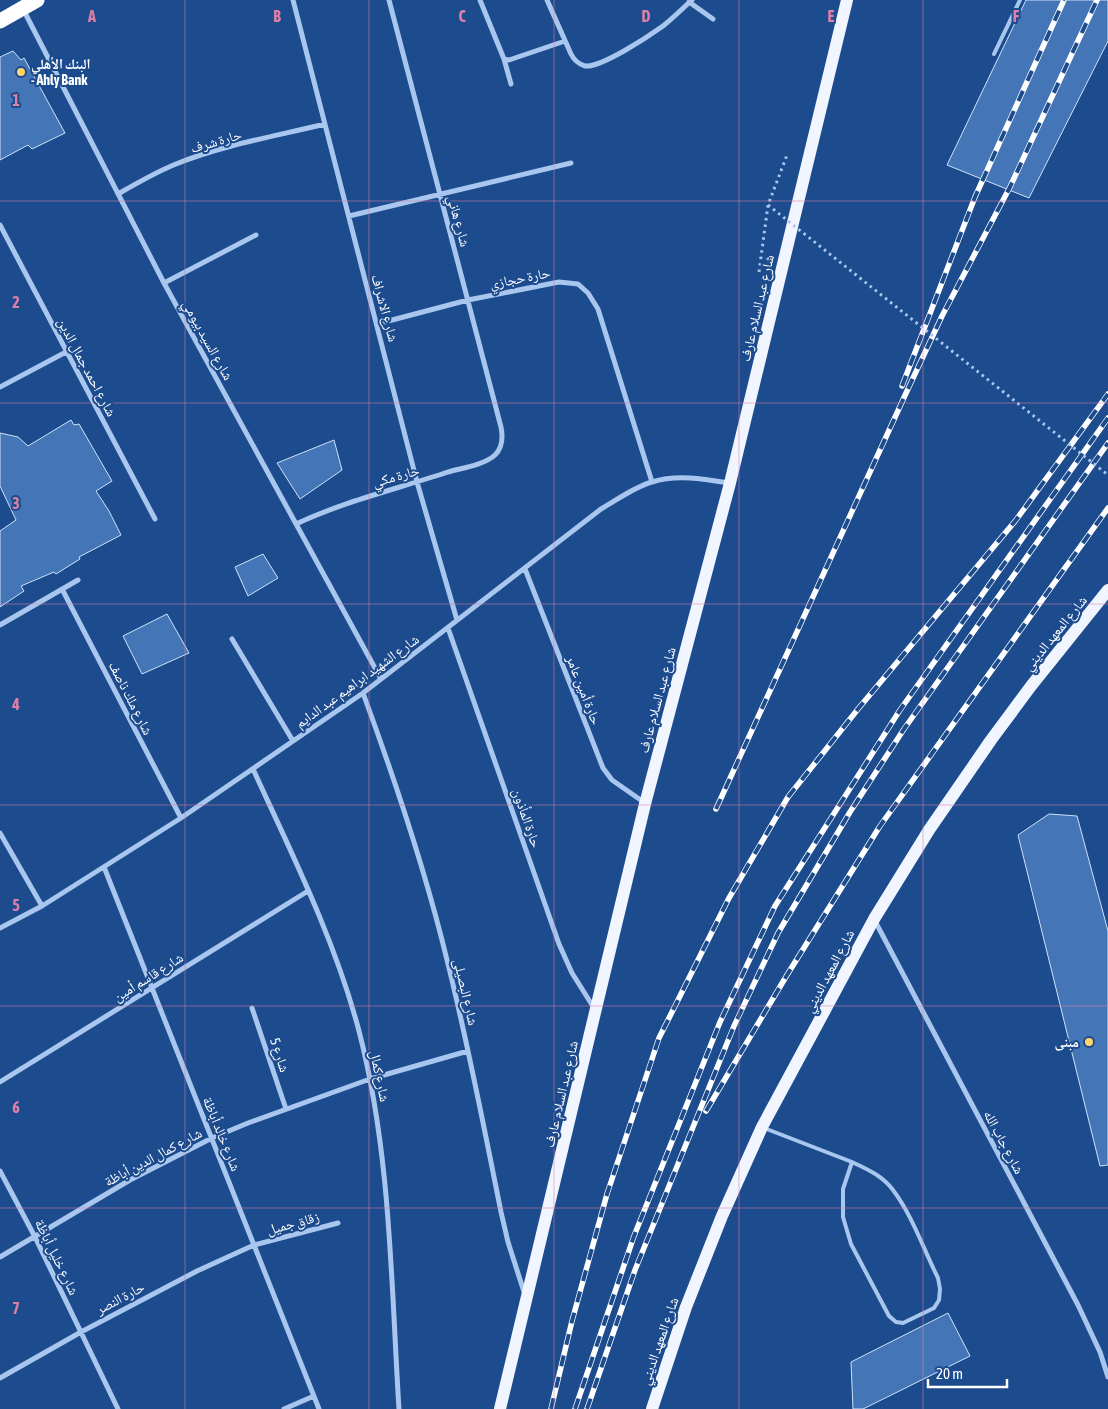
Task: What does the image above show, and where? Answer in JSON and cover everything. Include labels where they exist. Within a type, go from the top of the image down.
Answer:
[{"type":"highway","points":[[0,21],[37,0]]},
{"type":"main road","name":"شارع عبد السلام عارف","points":[[500,1409],[645,804],[730,483],[846,0]]},
{"type":"main road","name":"شارع المعهد الديني","points":[[652,1409],[686,1308],[722,1216],[762,1127],[874,919],[929,830],[991,740],[1031,686],[1108,590]]},
{"type":"street","name":"شارع الاشراف","points":[[292,0],[417,482],[457,620]]},
{"type":"street","name":"شارع هاني","points":[[389,0],[502,426],[503,440],[500,447]]},
{"type":"street","points":[[480,0],[504,59],[511,84]]},
{"type":"street","points":[[547,0],[575,61],[583,66],[592,66],[636,43],[664,25],[691,1],[713,19]]},
{"type":"street","name":"شارع السيد بيومي","points":[[23,8],[164,283],[381,679]]},
{"type":"street","points":[[504,59],[509,60],[565,41]]},
{"type":"street","name":"حارة شرف","points":[[118,194],[154,174],[207,153],[325,124]]},
{"type":"street","points":[[349,216],[571,163]]},
{"type":"street","name":"شارع احمد جمال الدين","points":[[0,224],[156,519]]},
{"type":"street","points":[[164,283],[256,235]]},
{"type":"street","name":"حارة حجازي","points":[[377,324],[468,300],[559,282],[578,284],[588,293],[598,309],[652,482]]},
{"type":"street","points":[[0,387],[66,352]]},
{"type":"street","name":"حارة مكي","points":[[296,524],[355,500],[491,458],[497,454],[500,447]]},
{"type":"street","name":"شارع الشهيد ابراهيم عبد الدايم","points":[[0,928],[42,906],[253,769],[381,679],[601,509],[629,492],[652,482],[678,478],[730,483]]},
{"type":"street","name":"حارة أمين عامر","points":[[524,569],[604,768],[612,780],[645,804]]},
{"type":"street","points":[[0,625],[78,580]]},
{"type":"street","name":"شارع ملك ناصف","points":[[62,589],[180,818]]},
{"type":"street","name":"حارة المأذون","points":[[448,628],[559,944],[572,973],[596,1011]]},
{"type":"street","points":[[232,640],[292,741]]},
{"type":"street","name":"شارع البصيلى","points":[[363,692],[395,780],[447,959],[508,1242],[527,1301]]},
{"type":"street","name":"شارع كمال","points":[[253,769],[308,891],[344,981],[359,1030],[380,1134],[386,1188],[399,1409]]},
{"type":"street","points":[[0,833],[42,906]]},
{"type":"street","name":"شارع خالد أباظة","points":[[104,867],[319,1409]]},
{"type":"street","name":"شارع قاسم أمين","points":[[0,1082],[308,891]]},
{"type":"street","name":"شارع جاب الله","points":[[874,919],[1078,1305],[1100,1352],[1108,1377]]},
{"type":"street","name":"شارع 5","points":[[252,1008],[286,1109]]},
{"type":"street","name":"شارع كمال الدين أباظة","points":[[0,1257],[130,1180],[212,1138],[370,1079],[468,1050]]},
{"type":"street","name":"شارع خليل أباظة","points":[[0,1171],[35,1236],[118,1409]]},
{"type":"street","name":"زقاق جميل","points":[[254,1245],[338,1223]]},
{"type":"street","name":"حارة النصر","points":[[0,1378],[81,1332],[196,1271],[254,1245]]},
{"type":"street","points":[[284,1409],[314,1396]]},
{"type":"lane","points":[[994,54],[1020,0]]},
{"type":"lane","points":[[762,1127],[852,1162],[874,1172],[893,1189],[906,1210],[938,1278],[940,1289],[939,1300],[934,1308],[903,1323],[896,1322],[884,1309],[851,1244],[843,1217],[843,1189],[852,1162]]},
{"type":"path","points":[[758,281],[768,205],[788,151]]},
{"type":"path","points":[[768,205],[1108,475]]},
{"type":"building","points":[[1026,0],[1108,0],[1108,41],[1029,198],[947,165]]},
{"type":"building","points":[[13,51],[21,60],[24,58],[65,133],[32,149],[28,145],[0,160],[0,57]]},
{"type":"building","points":[[71,420],[74,425],[79,424],[112,481],[96,491],[121,535],[79,557],[80,559],[56,574],[54,572],[21,586],[24,591],[0,607],[0,531],[16,520],[0,486],[0,433],[18,437],[28,446]]},
{"type":"building","points":[[334,440],[342,470],[300,499],[277,463]]},
{"type":"building","points":[[263,554],[278,578],[248,596],[235,567]]},
{"type":"building","points":[[167,614],[189,653],[142,674],[123,636]]},
{"type":"building","name":"مبنى","points":[[1049,814],[1077,816],[1108,931],[1108,1165],[1100,1166],[1018,835]]},
{"type":"building","points":[[948,1313],[970,1356],[863,1409],[853,1409],[851,1362]]},
{"type":"railway","points":[[902,386],[975,197],[1064,0]]},
{"type":"railway","points":[[716,809],[942,316],[1010,187],[1097,0]]},
{"type":"railway","points":[[551,1409],[572,1321],[607,1194],[659,1038],[729,898],[788,797],[858,709],[1016,520],[1108,394]]},
{"type":"railway","points":[[575,1409],[634,1236],[720,1022],[775,906],[900,710],[1108,418]]},
{"type":"railway","points":[[587,1409],[635,1270],[734,1026],[778,933],[850,812],[904,729],[1108,443]]},
{"type":"railway","points":[[706,1111],[787,975],[880,826],[1108,508]]},
{"type":"place","name":"البنك الأهلي - Ahly Bank","points":[[21,72]]},
{"type":"place","name":"مبنى","points":[[1089,1042]]}]
